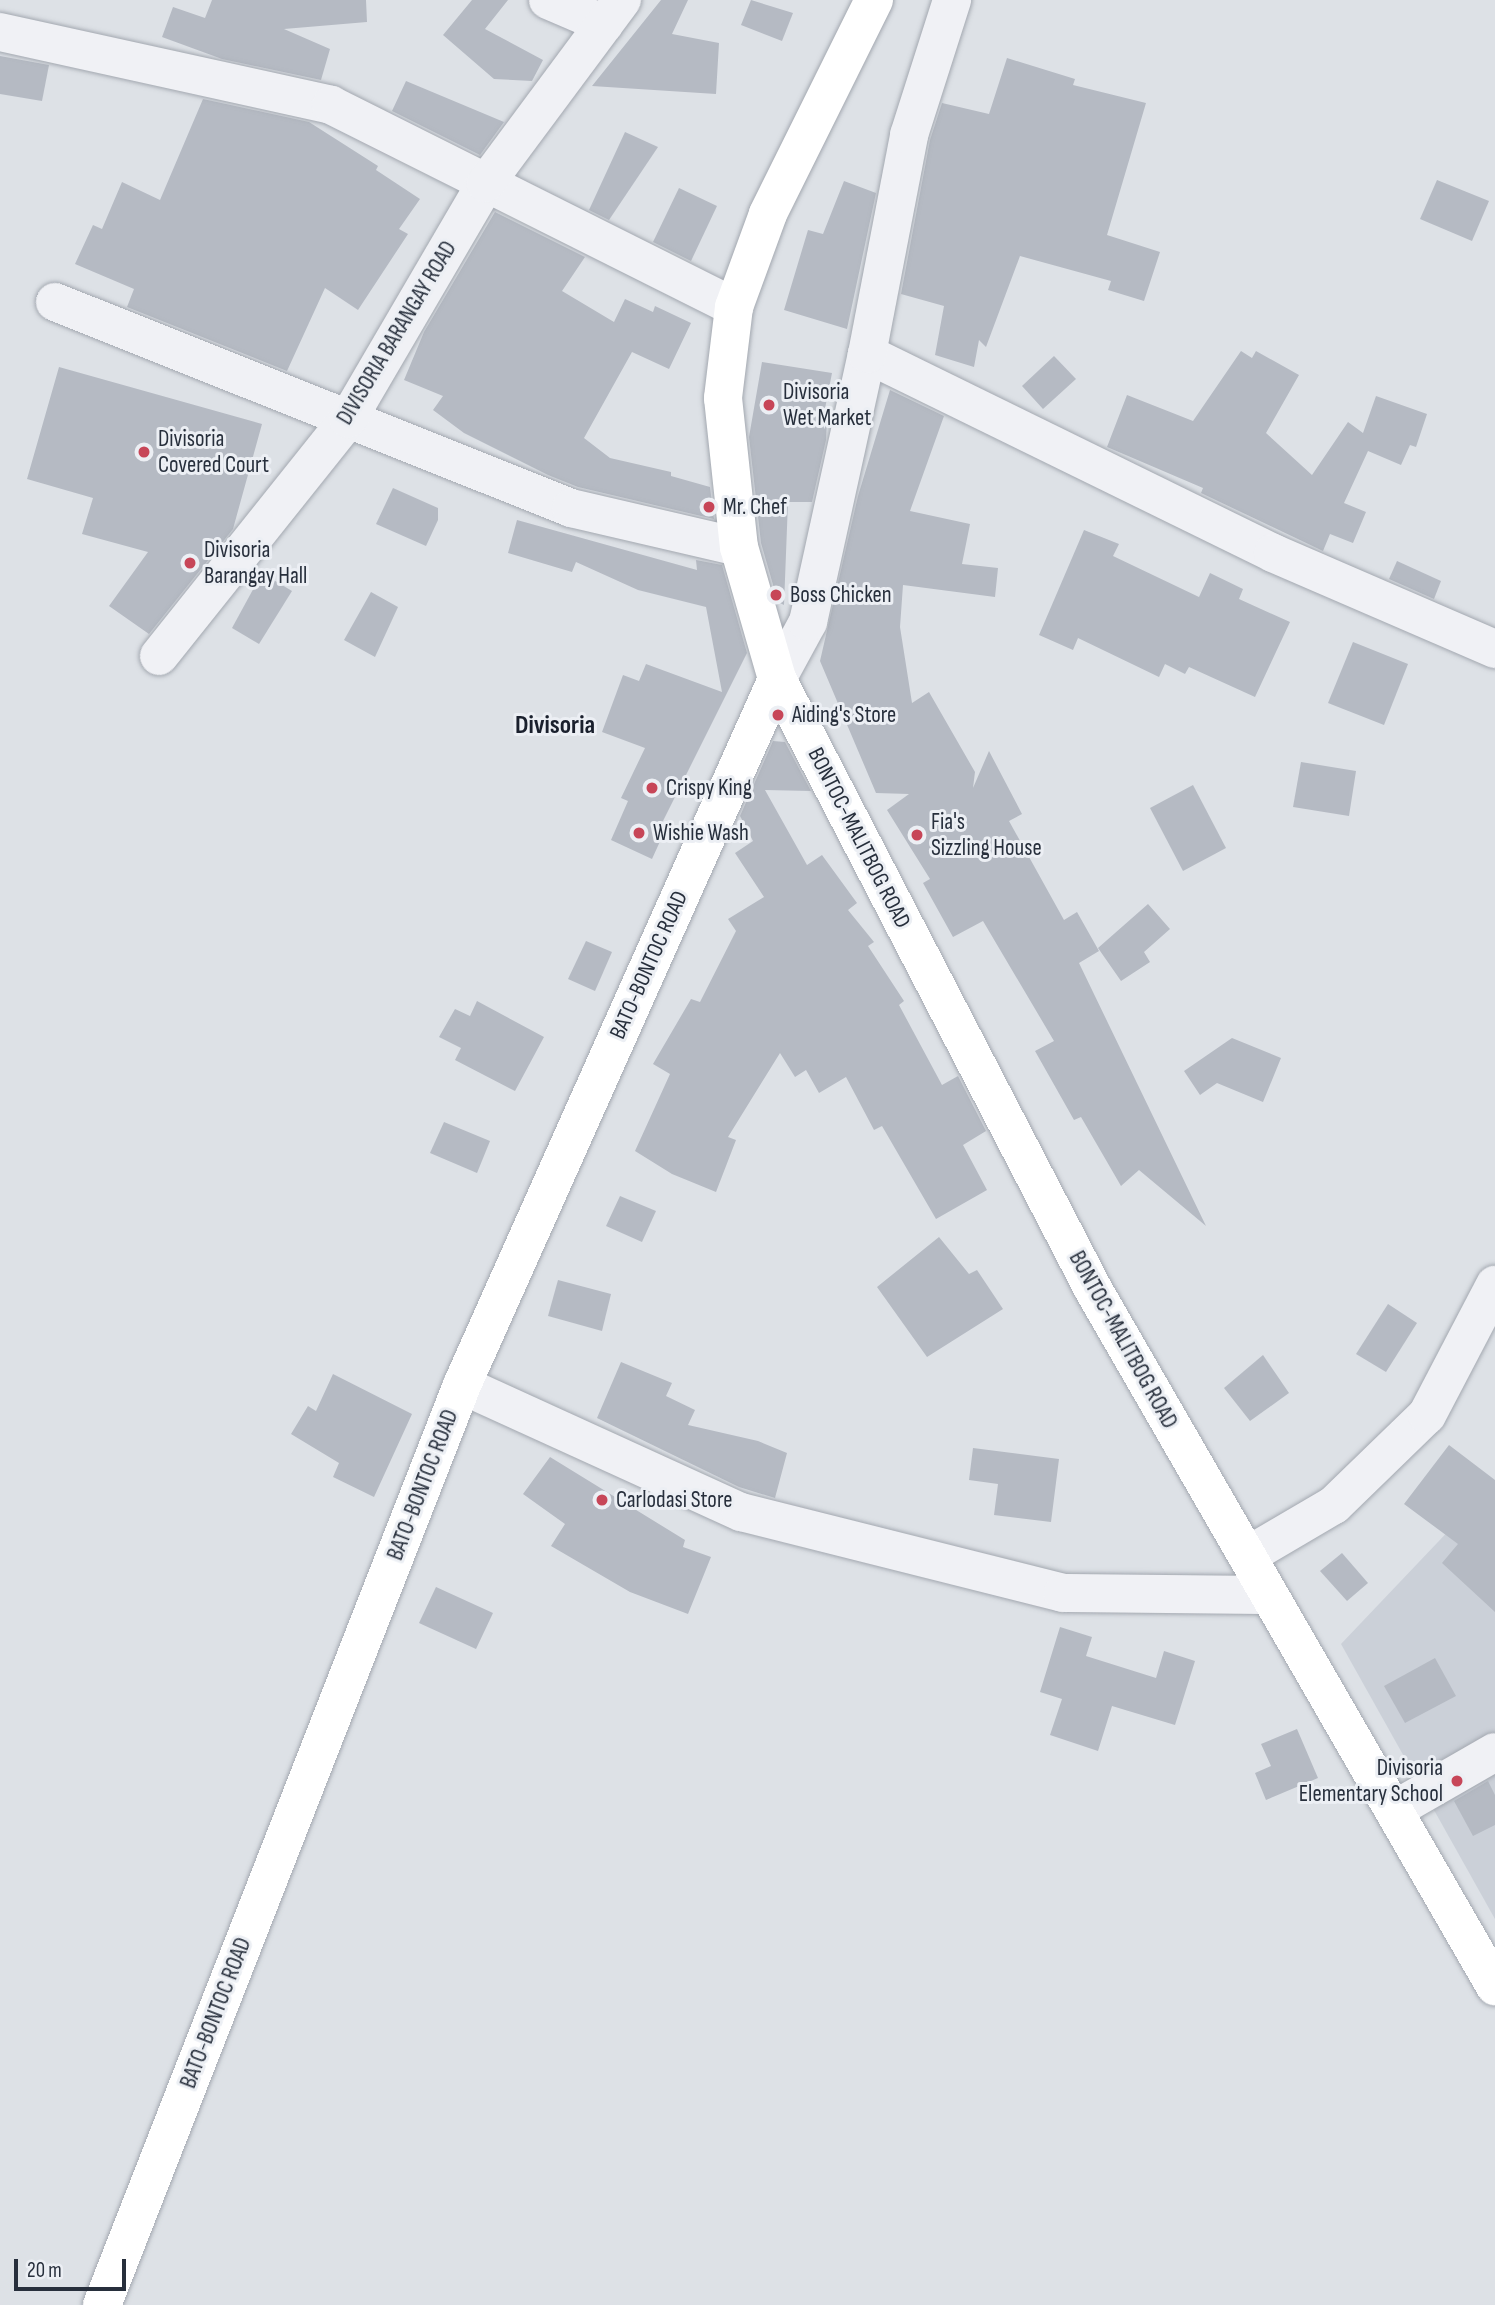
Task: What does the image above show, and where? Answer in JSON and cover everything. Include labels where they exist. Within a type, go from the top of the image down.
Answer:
[{"type":"main road","name":"BONTOC-MALITBOG ROAD","points":[[869,10],[768,214],[734,307],[723,398],[739,547],[777,679],[1093,1289],[1495,1986]]},
{"type":"main road","name":"BATO-BONTOC ROAD","points":[[102,2305],[462,1385],[777,679]]},
{"type":"street","points":[[548,0],[613,12]]},
{"type":"street","points":[[777,679],[808,622],[867,354],[909,135],[952,0]]},
{"type":"street","name":"DIVISORIA BARANGAY ROAD","points":[[159,656],[348,419],[486,183],[613,12]]},
{"type":"street","points":[[0,32],[331,105],[734,307]]},
{"type":"street","points":[[55,302],[571,508],[739,547]]},
{"type":"street","points":[[867,354],[1273,553],[1495,649]]},
{"type":"street","points":[[1247,1556],[1334,1505],[1427,1415],[1495,1285]]},
{"type":"street","points":[[462,1385],[741,1512],[1063,1593],[1269,1595]]},
{"type":"street","points":[[1394,1810],[1495,1752]]},
{"type":"shaded area","name":"Divisoria Elementary School","points":[[1495,1482],[1495,1919],[1341,1644]]},
{"type":"building","points":[[212,0],[366,0],[367,22],[284,29],[330,49],[321,80],[222,59],[162,37],[173,7],[205,18]]},
{"type":"building","points":[[472,0],[508,0],[485,29],[543,60],[532,81],[494,79],[443,35]]},
{"type":"building","points":[[661,0],[688,0],[672,34],[719,43],[716,94],[592,86]]},
{"type":"building","points":[[751,0],[793,13],[782,41],[741,25]]},
{"type":"building","points":[[0,56],[49,65],[42,101],[0,94]]},
{"type":"building","points":[[1007,58],[1075,79],[1073,85],[1146,103],[1107,235],[1160,252],[1144,301],[1108,290],[1111,281],[1020,256],[986,347],[979,340],[974,367],[935,355],[944,306],[901,294],[930,140],[942,103],[989,114]]},
{"type":"building","points":[[406,81],[504,122],[480,155],[392,111]]},
{"type":"building","points":[[203,99],[309,122],[378,166],[376,170],[420,199],[399,229],[408,234],[358,310],[325,288],[287,371],[127,307],[134,289],[75,264],[93,225],[102,229],[122,182],[160,200]]},
{"type":"building","points":[[625,132],[658,147],[609,220],[589,210]]},
{"type":"building","points":[[1437,180],[1489,201],[1472,241],[1420,219]]},
{"type":"building","points":[[844,181],[876,193],[847,329],[784,310],[808,230],[823,234]]},
{"type":"building","points":[[679,188],[717,206],[691,261],[653,242]]},
{"type":"building","points":[[495,212],[585,257],[562,291],[614,322],[625,299],[653,312],[655,306],[691,323],[669,369],[632,352],[584,438],[610,458],[671,472],[671,476],[710,487],[714,519],[578,487],[548,475],[464,433],[433,410],[443,396],[404,380],[424,332]]},
{"type":"building","points":[[1241,351],[1252,358],[1256,351],[1299,375],[1266,433],[1312,475],[1348,422],[1363,433],[1376,396],[1427,414],[1416,447],[1410,445],[1401,465],[1368,451],[1344,503],[1366,512],[1353,543],[1330,534],[1323,551],[1201,493],[1203,488],[1107,447],[1127,395],[1193,421]]},
{"type":"building","points":[[1054,356],[1076,379],[1043,409],[1022,386]]},
{"type":"building","points":[[762,362],[832,373],[823,419],[827,420],[826,440],[812,502],[788,502],[784,605],[778,602],[761,543],[749,437]]},
{"type":"building","name":"Divisoria Covered Court","points":[[59,367],[262,424],[233,529],[149,634],[109,606],[148,552],[82,534],[93,498],[27,479]]},
{"type":"building","points":[[890,390],[944,416],[910,511],[970,524],[962,564],[998,568],[995,597],[903,585],[900,627],[912,703],[929,692],[975,772],[973,788],[989,751],[1022,814],[1009,821],[1064,920],[1077,912],[1099,951],[1079,963],[1206,1226],[1139,1170],[1121,1186],[1081,1117],[1074,1120],[1035,1051],[1054,1041],[983,921],[953,937],[923,883],[930,879],[887,810],[909,794],[876,793],[820,661],[858,496]]},
{"type":"building","points":[[393,488],[438,508],[438,520],[426,546],[376,524]]},
{"type":"building","points":[[517,520],[697,570],[696,560],[722,565],[747,653],[662,823],[667,826],[652,859],[611,840],[628,801],[621,798],[645,748],[602,732],[623,675],[639,681],[646,664],[722,692],[706,607],[638,590],[576,562],[572,572],[508,553]]},
{"type":"building","points":[[1084,530],[1119,544],[1113,556],[1199,597],[1210,573],[1243,589],[1239,599],[1290,622],[1255,697],[1189,667],[1185,674],[1165,664],[1159,677],[1078,638],[1073,650],[1039,635]]},
{"type":"building","points":[[1397,561],[1441,581],[1434,599],[1389,579]]},
{"type":"building","points":[[262,573],[292,591],[259,644],[232,628]]},
{"type":"building","points":[[371,592],[398,607],[375,657],[344,640]]},
{"type":"building","points":[[1353,642],[1408,664],[1384,725],[1328,703]]},
{"type":"building","points":[[773,741],[785,742],[811,791],[765,790],[807,865],[822,855],[857,903],[848,910],[874,942],[868,946],[904,1001],[899,1005],[942,1085],[958,1076],[986,1131],[963,1145],[987,1190],[936,1219],[882,1126],[874,1130],[846,1077],[819,1093],[806,1070],[795,1077],[780,1053],[728,1137],[736,1140],[716,1192],[672,1174],[635,1151],[670,1074],[653,1064],[691,999],[700,1002],[736,931],[728,919],[764,897],[735,853],[753,841],[740,816]]},
{"type":"building","points":[[1301,762],[1356,771],[1349,816],[1293,807]]},
{"type":"building","points":[[1193,785],[1226,848],[1183,871],[1150,808]]},
{"type":"building","points":[[1148,904],[1170,929],[1144,952],[1150,962],[1121,981],[1098,948]]},
{"type":"building","points":[[586,941],[612,952],[595,991],[568,979]]},
{"type":"building","points":[[477,1001],[544,1037],[515,1091],[455,1060],[461,1048],[439,1037],[455,1009],[470,1016]]},
{"type":"building","points":[[1232,1038],[1281,1058],[1263,1102],[1217,1083],[1200,1095],[1184,1071]]},
{"type":"building","points":[[444,1122],[490,1141],[477,1173],[430,1153]]},
{"type":"building","points":[[620,1196],[656,1211],[642,1242],[606,1226]]},
{"type":"building","points":[[939,1237],[969,1274],[977,1270],[1003,1309],[927,1357],[877,1287]]},
{"type":"building","points":[[558,1280],[611,1294],[602,1331],[548,1316]]},
{"type":"building","points":[[1388,1304],[1417,1323],[1386,1372],[1356,1354]]},
{"type":"building","points":[[1263,1355],[1289,1393],[1250,1421],[1224,1388]]},
{"type":"building","points":[[621,1362],[672,1383],[666,1396],[695,1410],[688,1425],[758,1441],[787,1453],[775,1498],[739,1487],[597,1418]]},
{"type":"building","points":[[333,1374],[412,1414],[374,1497],[333,1477],[339,1463],[291,1434],[308,1406],[316,1411]]},
{"type":"building","points":[[1449,1445],[1495,1480],[1495,1612],[1442,1563],[1458,1544],[1404,1504]]},
{"type":"building","points":[[973,1448],[1059,1459],[1051,1522],[994,1515],[998,1484],[969,1480]]},
{"type":"building","points":[[550,1457],[685,1540],[683,1547],[711,1557],[688,1614],[630,1592],[551,1546],[565,1524],[523,1494]]},
{"type":"building","points":[[1342,1553],[1368,1583],[1347,1601],[1320,1571]]},
{"type":"building","points":[[436,1587],[493,1613],[476,1649],[419,1623]]},
{"type":"building","points":[[1060,1627],[1092,1637],[1086,1656],[1156,1678],[1164,1651],[1195,1661],[1175,1725],[1112,1706],[1098,1751],[1050,1735],[1062,1699],[1040,1692]]},
{"type":"building","points":[[1435,1658],[1456,1696],[1405,1723],[1384,1686]]},
{"type":"building","points":[[1297,1729],[1318,1778],[1266,1800],[1255,1773],[1271,1766],[1261,1744]]},
{"type":"building","points":[[1488,1781],[1495,1795],[1495,1825],[1473,1836],[1454,1801]]},
{"type":"place","name":"Divisoria Wet Market","points":[[769,405]]},
{"type":"place","name":"Divisoria Covered Court","points":[[144,452]]},
{"type":"place","name":"Mr. Chef","points":[[709,507]]},
{"type":"place","name":"Divisoria Barangay Hall","points":[[190,563]]},
{"type":"place","name":"Boss Chicken","points":[[776,595]]},
{"type":"place","name":"Aiding's Store","points":[[778,715]]},
{"type":"place","name":"Crispy King","points":[[652,788]]},
{"type":"place","name":"Wishie Wash","points":[[639,833]]},
{"type":"place","name":"Fia's Sizzling House","points":[[917,835]]},
{"type":"place","name":"Carlodasi Store","points":[[602,1500]]},
{"type":"place","name":"Divisoria Elementary School","points":[[1457,1781]]},
{"type":"district","name":"Divisoria","points":[[555,726]]}]
